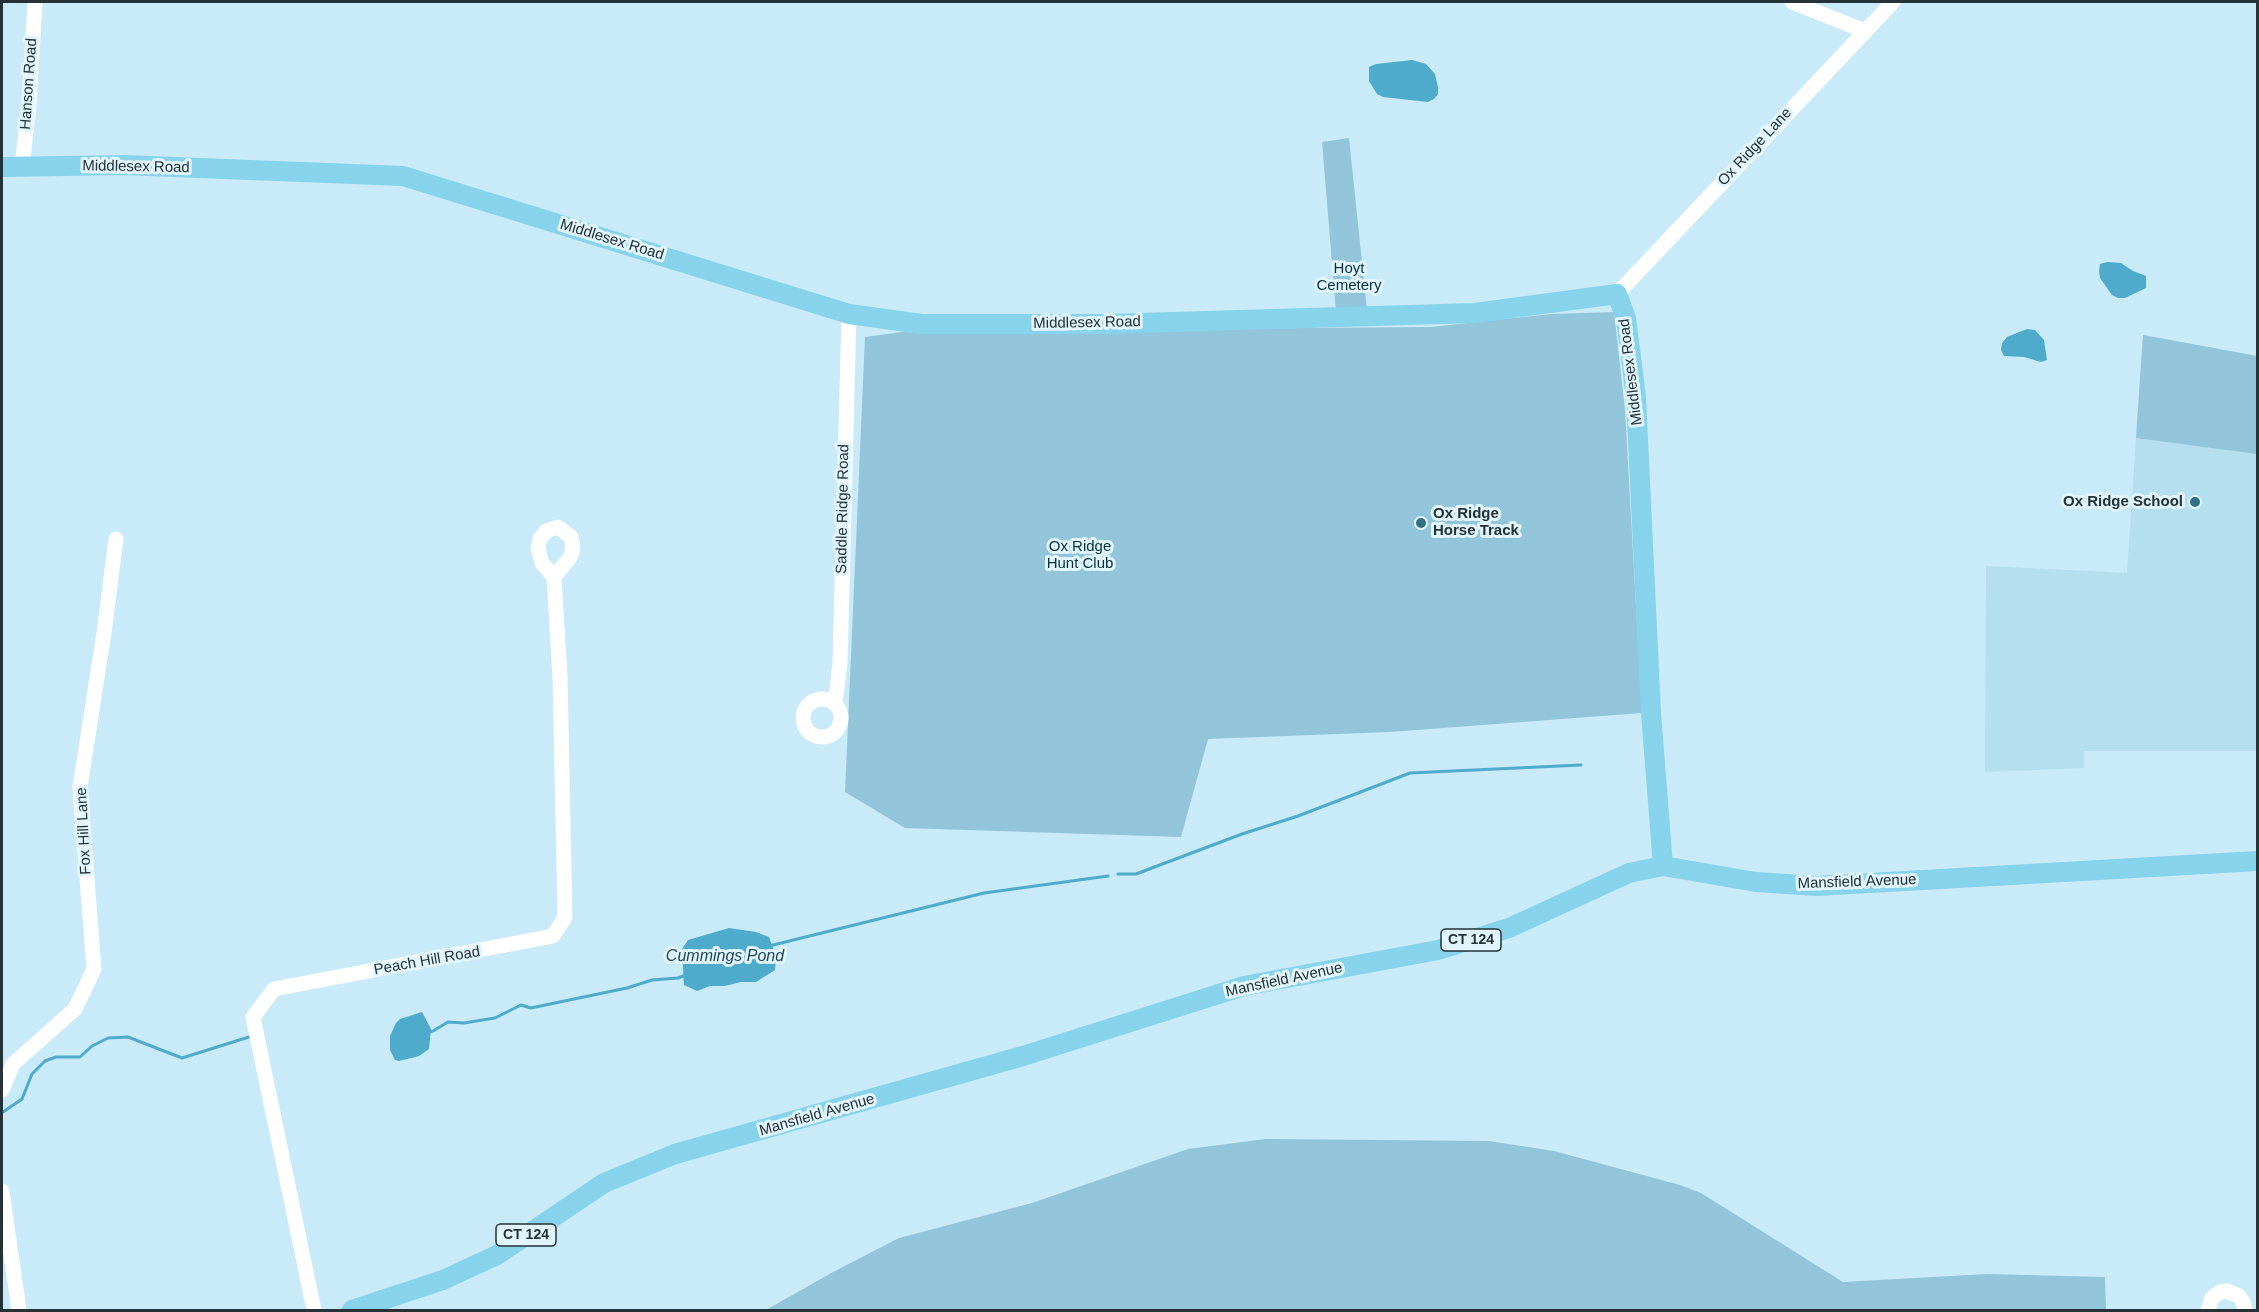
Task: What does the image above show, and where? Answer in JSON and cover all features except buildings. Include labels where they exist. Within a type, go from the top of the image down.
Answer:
[{"type":"main road","name":"Middlesex Road","points":[[2,166],[123,165],[403,176],[849,314],[921,324],[1159,322],[1475,313],[1617,294],[1626,318],[1636,397],[1651,713],[1662,866]]},
{"type":"main road","name":"Mansfield Avenue","points":[[360,1309],[443,1281],[496,1255],[604,1183],[675,1154],[1023,1056],[1244,986],[1438,950],[1509,928],[1629,873],[1662,866],[1756,882],[1817,886],[2258,861]]},
{"type":"street","name":"Hanson Road","points":[[22,167],[29,105],[35,2]]},
{"type":"street","points":[[1792,2],[1865,31]]},
{"type":"street","name":"Ox Ridge Lane","points":[[1617,294],[1893,2]]},
{"type":"street","name":"Saddle Ridge Road","points":[[835,704],[840,664],[849,314]]},
{"type":"street","name":"Fox Hill Lane","points":[[2,1090],[13,1064],[75,1009],[94,969],[80,788],[116,539]]},
{"type":"street","name":"Peach Hill Road","points":[[314,1311],[253,1017],[274,989],[553,936],[565,917],[560,677],[555,577]]},
{"type":"street","points":[[2,1191],[19,1311]]},
{"type":"street","points":[[2208,1311],[2212,1298],[2217,1293],[2227,1291],[2240,1296],[2245,1311]]},
{"type":"shaded area","name":"Ox Ridge School","points":[[2143,335],[2257,356],[2257,751],[2084,751],[2084,768],[1985,772],[1986,566],[2127,573]]},
{"type":"green space","name":"Hoyt Cemetery","points":[[1349,138],[1367,310],[1336,311],[1322,142]]},
{"type":"green space","name":"Ox Ridge Hunt Club","points":[[1614,312],[1625,410],[1642,713],[1390,732],[1208,739],[1181,837],[905,828],[845,792],[865,337],[910,331],[1431,327],[1551,314]]},
{"type":"green space","points":[[2143,335],[2257,356],[2257,454],[2136,438]]},
{"type":"green space","points":[[1266,1139],[1489,1141],[1554,1151],[1680,1185],[1701,1193],[1843,1282],[1987,1274],[2105,1277],[2106,1310],[766,1310],[899,1238],[1032,1203],[1188,1149]]},
{"type":"water","points":[[1412,60],[1426,64],[1435,74],[1438,94],[1434,99],[1428,102],[1383,97],[1377,94],[1369,81],[1369,67],[1376,64]]},
{"type":"water","points":[[2121,263],[2146,276],[2146,288],[2125,298],[2112,295],[2100,278],[2100,264]]},
{"type":"water","points":[[2027,329],[2035,330],[2044,340],[2047,360],[2041,362],[2024,357],[2004,356],[2001,350],[2002,343],[2007,337]]},
{"type":"water","name":"Cummings Pond","points":[[729,928],[756,932],[769,937],[776,956],[775,970],[756,982],[710,986],[697,991],[684,985],[682,949],[688,940]]},
{"type":"water","points":[[422,1012],[431,1029],[429,1049],[419,1056],[395,1060],[390,1050],[390,1036],[396,1023],[400,1019]]},
{"type":"waterway","points":[[1118,874],[1136,874],[1410,773],[1581,765]]},
{"type":"waterway","points":[[769,946],[984,893],[1108,876]]},
{"type":"waterway","points":[[428,1032],[448,1022],[464,1023],[495,1018],[521,1005],[531,1008],[627,988],[652,980],[678,978],[686,975]]},
{"type":"waterway","points":[[3,1112],[22,1099],[32,1074],[45,1061],[56,1057],[80,1057],[92,1046],[108,1038],[128,1037],[182,1058],[249,1037]]},
{"type":"place","name":"Ox Ridge School","points":[[2195,502]]},
{"type":"place","name":"Ox Ridge Horse Track","points":[[1421,523]]}]
